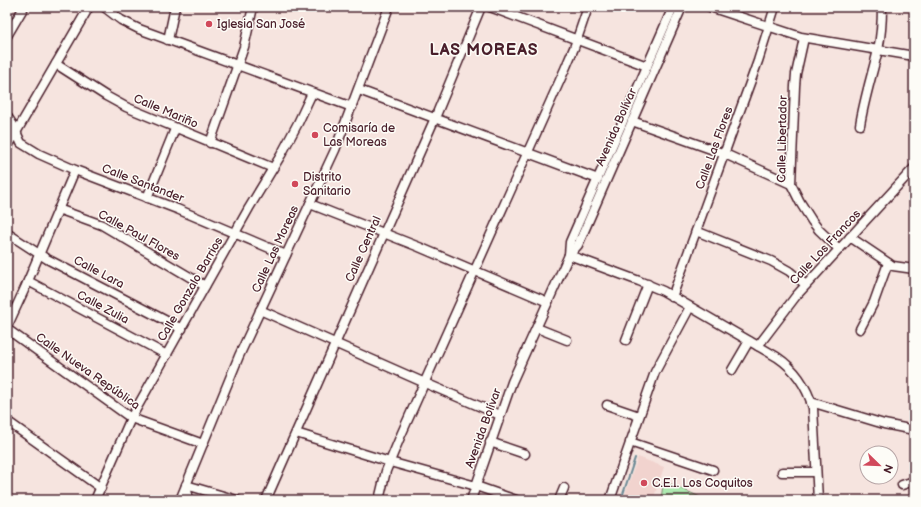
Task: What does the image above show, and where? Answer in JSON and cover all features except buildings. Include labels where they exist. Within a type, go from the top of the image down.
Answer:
[{"type":"street","points":[[7,36],[24,7]]},
{"type":"street","points":[[7,148],[89,7]]},
{"type":"street","points":[[104,7],[130,26],[352,108]]},
{"type":"street","points":[[168,40],[175,7]]},
{"type":"street","points":[[210,143],[238,66],[253,7]]},
{"type":"street","name":"Calle Las Moreas","points":[[180,500],[225,390],[260,310],[335,150],[359,90],[389,7]]},
{"type":"street","name":"Calle Central","points":[[266,500],[435,118],[481,7]]},
{"type":"street","points":[[490,7],[647,66]]},
{"type":"street","points":[[378,500],[390,462],[578,39],[588,7]]},
{"type":"street","name":"Avenida Bolívar","points":[[569,255],[570,242],[673,7]]},
{"type":"street","name":"Avenida Bolívar","points":[[471,500],[512,382],[569,255],[578,245],[682,7]]},
{"type":"street","points":[[710,7],[804,38],[914,56]]},
{"type":"street","name":"Calle Las Flores","points":[[672,297],[725,154],[770,27],[775,7]]},
{"type":"street","points":[[860,125],[878,50],[882,24],[882,7]]},
{"type":"street","name":"Calle Libertador","points":[[804,38],[796,74],[791,184],[800,202],[816,225],[839,249]]},
{"type":"street","name":"Calle Mariño","points":[[56,64],[117,103],[175,129],[273,168]]},
{"type":"street","points":[[359,90],[598,179]]},
{"type":"street","name":"Calle Gonzalo Barrios","points":[[95,500],[131,418],[273,168],[298,123],[312,93]]},
{"type":"street","name":"Calle Santander","points":[[7,116],[23,145],[49,159],[286,255]]},
{"type":"street","points":[[632,121],[725,154],[791,184]]},
{"type":"street","points":[[147,198],[175,129]]},
{"type":"street","points":[[7,328],[75,170]]},
{"type":"street","name":"Calle Los Francos","points":[[758,346],[806,285],[912,172]]},
{"type":"street","points":[[310,204],[548,302]]},
{"type":"street","name":"Calle Paul Flores","points":[[58,209],[102,225],[205,286]]},
{"type":"street","points":[[696,231],[771,261],[789,271],[806,285]]},
{"type":"street","name":"Calle Lara","points":[[7,233],[47,258],[182,329]]},
{"type":"street","points":[[850,237],[893,266],[914,269]]},
{"type":"street","points":[[569,255],[648,284],[758,346],[791,367],[804,386],[811,402],[814,425],[818,500]]},
{"type":"street","points":[[860,329],[874,302],[888,262]]},
{"type":"street","name":"Calle Zulia","points":[[28,281],[167,355]]},
{"type":"street","points":[[626,340],[648,284]]},
{"type":"street","points":[[610,500],[657,367],[690,307]]},
{"type":"street","points":[[260,310],[335,344],[500,414]]},
{"type":"street","name":"Calle Nueva República","points":[[7,328],[131,418],[203,444]]},
{"type":"street","points":[[537,328],[568,340]]},
{"type":"street","points":[[732,370],[749,341]]},
{"type":"street","points":[[811,402],[884,424],[914,430]]},
{"type":"street","points":[[607,405],[639,416]]},
{"type":"street","points":[[7,421],[101,488]]},
{"type":"street","points":[[296,433],[390,462],[476,486],[516,500]]},
{"type":"street","points":[[490,442],[525,454]]},
{"type":"street","points":[[630,442],[713,470]]},
{"type":"street","points":[[782,472],[816,472]]},
{"type":"street","points":[[902,485],[914,481]]},
{"type":"street","points":[[189,500],[186,485],[237,500]]},
{"type":"street","points":[[559,500],[564,488]]},
{"type":"shaded area","name":"C.E.I. Los Coquitos","points":[[638,457],[664,467],[653,500],[623,500]]},
{"type":"green space","points":[[665,481],[707,500],[661,500],[663,484]]},
{"type":"waterway","points":[[621,500],[635,458]]},
{"type":"place","name":"Iglesia San José","points":[[209,24]]},
{"type":"place","name":"Comisaría de Las Moreas","points":[[315,135]]},
{"type":"place","name":"Distrito Sanitario","points":[[295,184]]},
{"type":"place","name":"C.E.I. Los Coquitos","points":[[644,483]]},
{"type":"district","name":"LAS MOREAS","points":[[484,49]]}]
